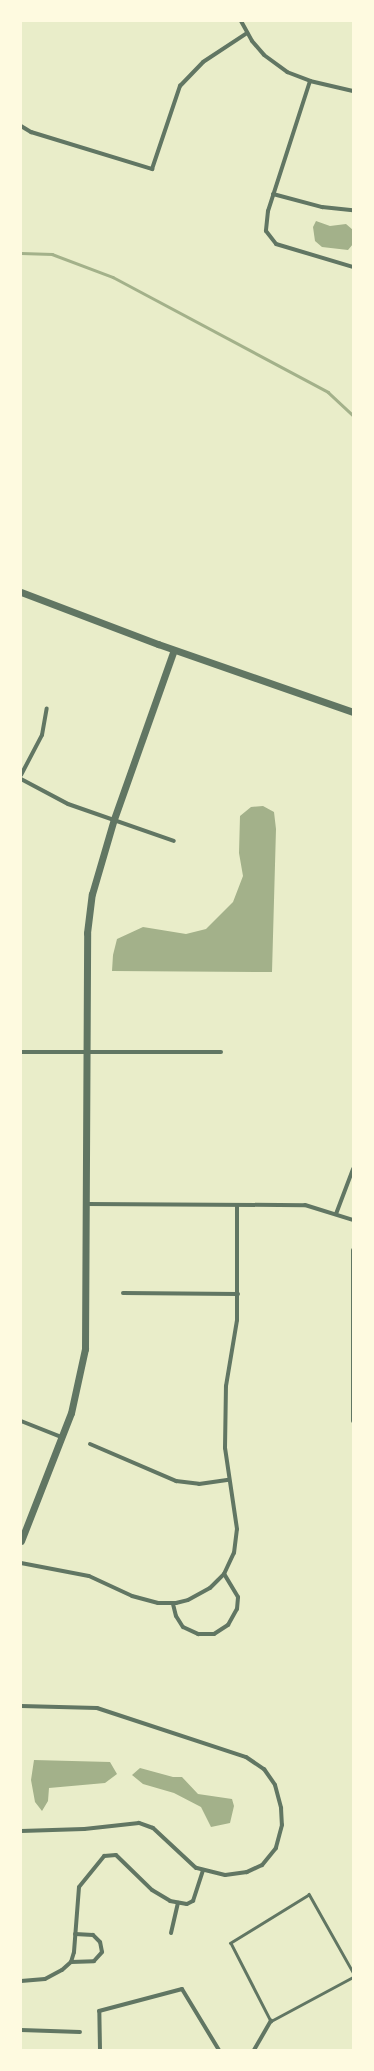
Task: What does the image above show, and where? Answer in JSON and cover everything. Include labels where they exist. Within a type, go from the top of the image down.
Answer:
[{"type":"street","points":[[241,21],[247,33],[274,64],[310,81],[353,91]]},
{"type":"street","points":[[21,126],[31,132],[152,169],[180,86],[203,62],[247,33]]},
{"type":"street","points":[[310,81],[273,194],[265,226],[272,240],[282,246],[353,267]]},
{"type":"street","points":[[273,194],[322,207],[353,210]]},
{"type":"street","points":[[21,592],[174,650],[353,712]]},
{"type":"street","points":[[21,1541],[77,1392],[85,1349],[89,913],[97,874],[114,819],[174,650]]},
{"type":"street","points":[[21,775],[42,735],[47,708]]},
{"type":"street","points":[[21,779],[68,804],[174,841]]},
{"type":"street","points":[[21,1052],[221,1052]]},
{"type":"street","points":[[336,1214],[353,1169]]},
{"type":"street","points":[[87,1204],[305,1205],[353,1220]]},
{"type":"street","points":[[21,1563],[89,1576],[143,1600],[173,1604],[199,1594],[224,1574],[234,1553],[237,1529],[225,1448],[226,1386],[237,1320],[237,1205]]},
{"type":"street","points":[[353,1250],[353,1422]]},
{"type":"street","points":[[123,1293],[238,1294]]},
{"type":"street","points":[[21,1421],[61,1437]]},
{"type":"street","points":[[90,1444],[176,1481],[199,1484],[229,1480]]},
{"type":"street","points":[[173,1604],[176,1616],[183,1627],[198,1634],[214,1634],[228,1625],[237,1609],[238,1597],[224,1574]]},
{"type":"street","points":[[21,1706],[97,1708],[246,1757],[264,1769],[275,1785],[281,1808],[281,1834],[276,1848],[262,1864],[247,1872],[225,1875],[203,1871],[188,1862],[153,1828],[139,1823],[84,1829],[21,1831]]},
{"type":"street","points":[[21,1981],[45,1979],[62,1970],[71,1962],[79,1887],[107,1854],[118,1857],[152,1890],[178,1903],[187,1904],[193,1901],[203,1871]]},
{"type":"street","points":[[170,1933],[178,1903]]},
{"type":"street","points":[[71,1962],[89,1962],[102,1952],[100,1942],[93,1935],[75,1934]]},
{"type":"street","points":[[100,2050],[99,2011],[182,1988],[219,2050]]},
{"type":"street","points":[[254,2050],[271,2021]]},
{"type":"street","points":[[21,2030],[80,2032]]},
{"type":"lane","points":[[353,1973],[309,1895],[232,1943],[271,2021],[353,1977]]},
{"type":"shaded area","points":[[316,221],[330,226],[346,224],[353,230],[353,244],[348,250],[322,247],[315,241],[313,227]]},
{"type":"shaded area","points":[[263,806],[274,812],[276,829],[272,972],[112,971],[113,955],[117,939],[143,927],[186,934],[206,929],[233,902],[243,876],[239,853],[240,816],[251,807]]},
{"type":"shaded area","points":[[34,1760],[110,1762],[117,1774],[105,1783],[49,1788],[48,1801],[42,1811],[35,1802],[31,1780]]},
{"type":"shaded area","points":[[140,1768],[173,1777],[182,1777],[198,1794],[232,1799],[234,1806],[230,1823],[211,1827],[201,1807],[174,1793],[143,1784],[132,1775]]},
{"type":"waterway","points":[[21,253],[52,254],[113,277],[328,392],[353,415]]}]
